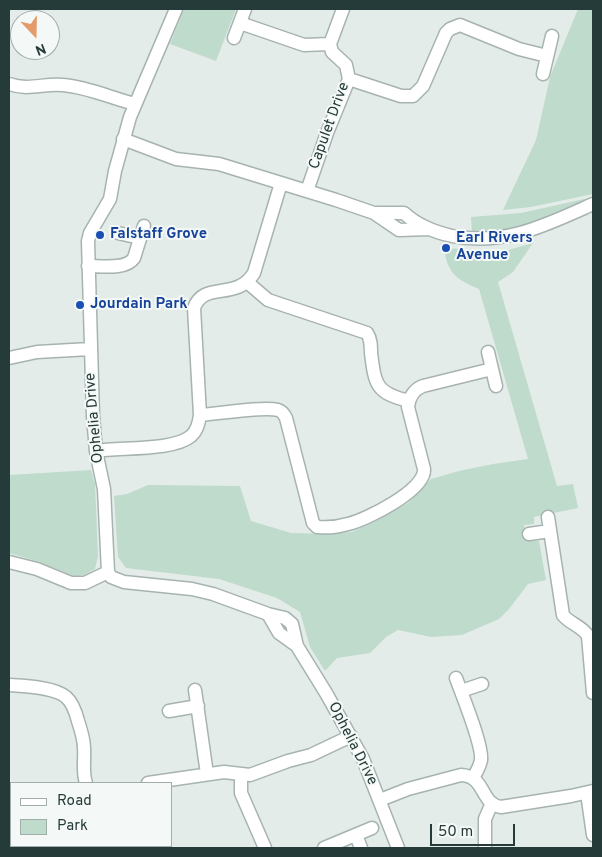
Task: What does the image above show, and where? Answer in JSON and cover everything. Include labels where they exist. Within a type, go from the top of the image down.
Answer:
[{"type":"street","name":"Ophelia Drive","points":[[176,9],[135,104],[123,140],[110,198],[89,237],[87,251],[93,416],[96,451],[104,489],[108,572],[112,577],[124,582],[192,589],[213,594],[268,614],[279,633],[296,646],[351,736],[363,759],[398,848]]},
{"type":"street","points":[[234,38],[245,9]]},
{"type":"street","points":[[240,22],[300,44],[330,44],[343,9]]},
{"type":"street","points":[[349,79],[402,96],[413,96],[424,86],[446,32],[460,26],[519,49],[546,56]]},
{"type":"street","points":[[543,74],[552,36]]},
{"type":"street","name":"Capulet Drive","points":[[307,191],[327,133],[349,79],[346,65],[332,52],[330,44]]},
{"type":"street","points":[[9,85],[28,88],[54,85],[72,86],[135,104]]},
{"type":"street","points":[[123,140],[176,159],[219,164],[374,213],[404,212],[412,220],[428,230],[466,238],[500,238],[529,232],[593,204]]},
{"type":"street","points":[[96,451],[177,444],[194,434],[198,427],[200,415],[194,308],[197,300],[205,293],[234,289],[247,282],[254,272],[281,184]]},
{"type":"street","points":[[88,266],[127,264],[134,258],[142,232],[118,233]]},
{"type":"street","points":[[247,282],[268,300],[367,334],[370,340],[377,383],[386,394],[408,402]]},
{"type":"street","points":[[9,358],[37,352],[90,349]]},
{"type":"street","points":[[488,352],[496,386]]},
{"type":"street","points":[[200,415],[266,410],[282,412],[287,423],[313,523],[317,527],[338,526],[358,521],[394,503],[422,479],[424,469],[409,413],[408,402],[416,390],[423,386],[492,369]]},
{"type":"street","points":[[548,517],[563,615],[585,630],[588,636],[593,692]]},
{"type":"street","points":[[529,534],[550,531]]},
{"type":"street","points":[[9,562],[37,569],[71,584],[85,583],[108,572]]},
{"type":"street","points":[[456,678],[474,729],[481,756],[481,761],[473,778]]},
{"type":"street","points":[[461,692],[482,684]]},
{"type":"street","points":[[9,685],[56,691],[69,700],[83,737],[83,782]]},
{"type":"street","points":[[195,690],[207,774]]},
{"type":"street","points":[[169,711],[198,706]]},
{"type":"street","points":[[155,782],[224,772],[241,775],[254,774],[288,761],[311,755],[351,736]]},
{"type":"street","points":[[241,775],[241,793],[265,848]]},
{"type":"street","points":[[380,800],[408,789],[461,775],[473,778],[481,784],[484,793],[492,803],[501,807],[590,792],[593,835]]},
{"type":"street","points":[[485,848],[485,819],[492,803]]},
{"type":"street","points":[[324,848],[372,828]]},
{"type":"street","points":[[356,835],[361,848]]},
{"type":"green space","points":[[184,9],[236,9],[216,61],[170,44]]},
{"type":"green space","points":[[578,9],[593,9],[593,194],[531,207],[503,210],[536,140],[550,77]]},
{"type":"green space","points":[[589,198],[589,200],[549,218],[504,232],[472,233],[471,217],[521,213]]},
{"type":"green space","points":[[533,243],[513,272],[498,282],[557,486],[573,484],[578,508],[534,517],[534,524],[524,525],[527,541],[539,541],[546,580],[528,584],[499,619],[462,635],[431,637],[398,630],[386,637],[370,653],[337,658],[325,671],[310,647],[300,612],[277,598],[219,579],[126,568],[118,557],[114,496],[127,494],[148,485],[240,486],[251,521],[291,533],[330,534],[352,532],[380,519],[408,503],[431,479],[459,471],[528,459],[479,289],[459,279],[454,274],[445,257],[444,248],[505,251]]},
{"type":"green space","points":[[91,470],[95,484],[98,556],[95,569],[84,575],[74,576],[40,562],[9,553],[9,475]]},
{"type":"place","name":"Falstaff Grove","points":[[100,235]]},
{"type":"place","name":"Earl Rivers Avenue","points":[[446,248]]},
{"type":"place","name":"Jourdain Park","points":[[80,305]]}]
